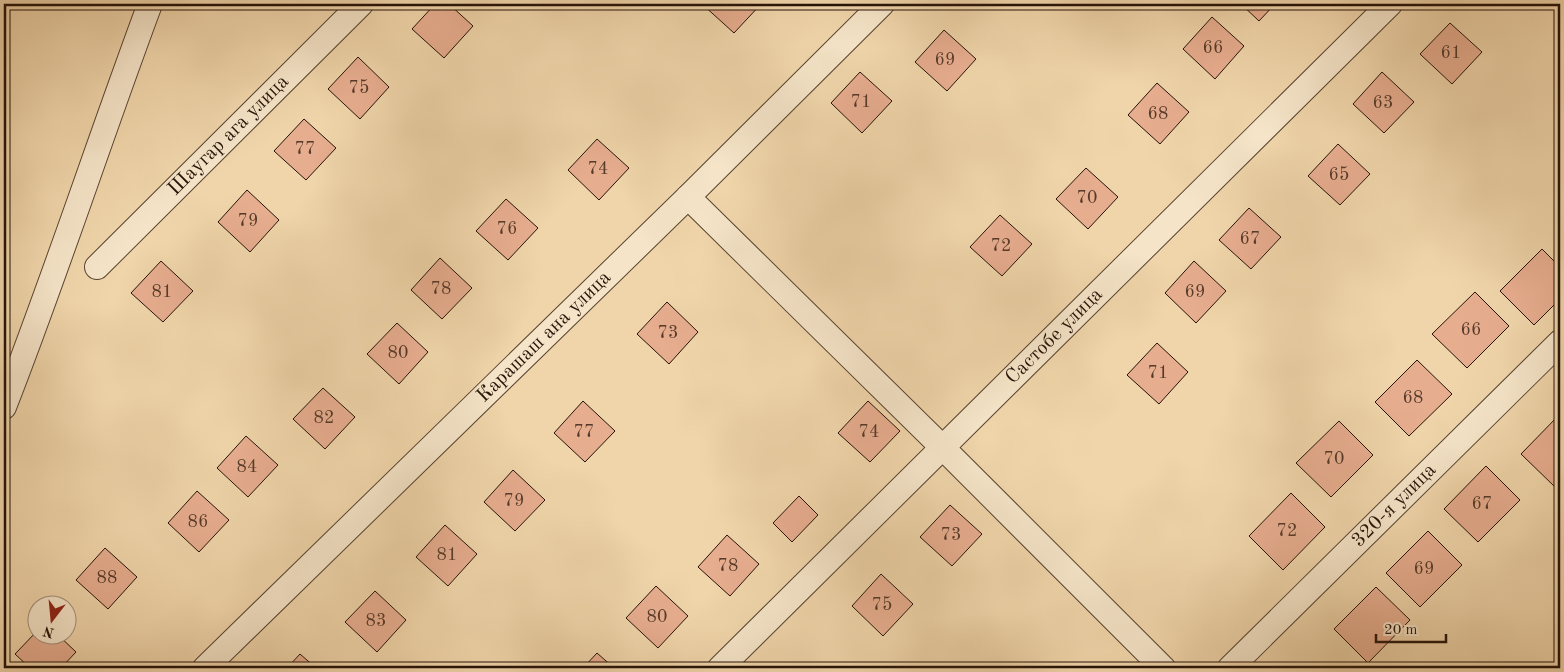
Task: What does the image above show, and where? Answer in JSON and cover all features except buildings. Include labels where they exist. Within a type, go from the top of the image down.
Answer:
[{"type":"street","points":[[4,407],[37,322],[114,100],[150,4]]},
{"type":"street","name":"Шаугар ага улица","points":[[97,267],[361,4]]},
{"type":"street","name":"Карашаш ана улица","points":[[205,668],[882,4]]},
{"type":"street","name":"Састобе улица","points":[[720,668],[1390,4]]},
{"type":"street","points":[[688,196],[1163,668]]},
{"type":"street","name":"320-я улица","points":[[1230,668],[1560,342]]}]
